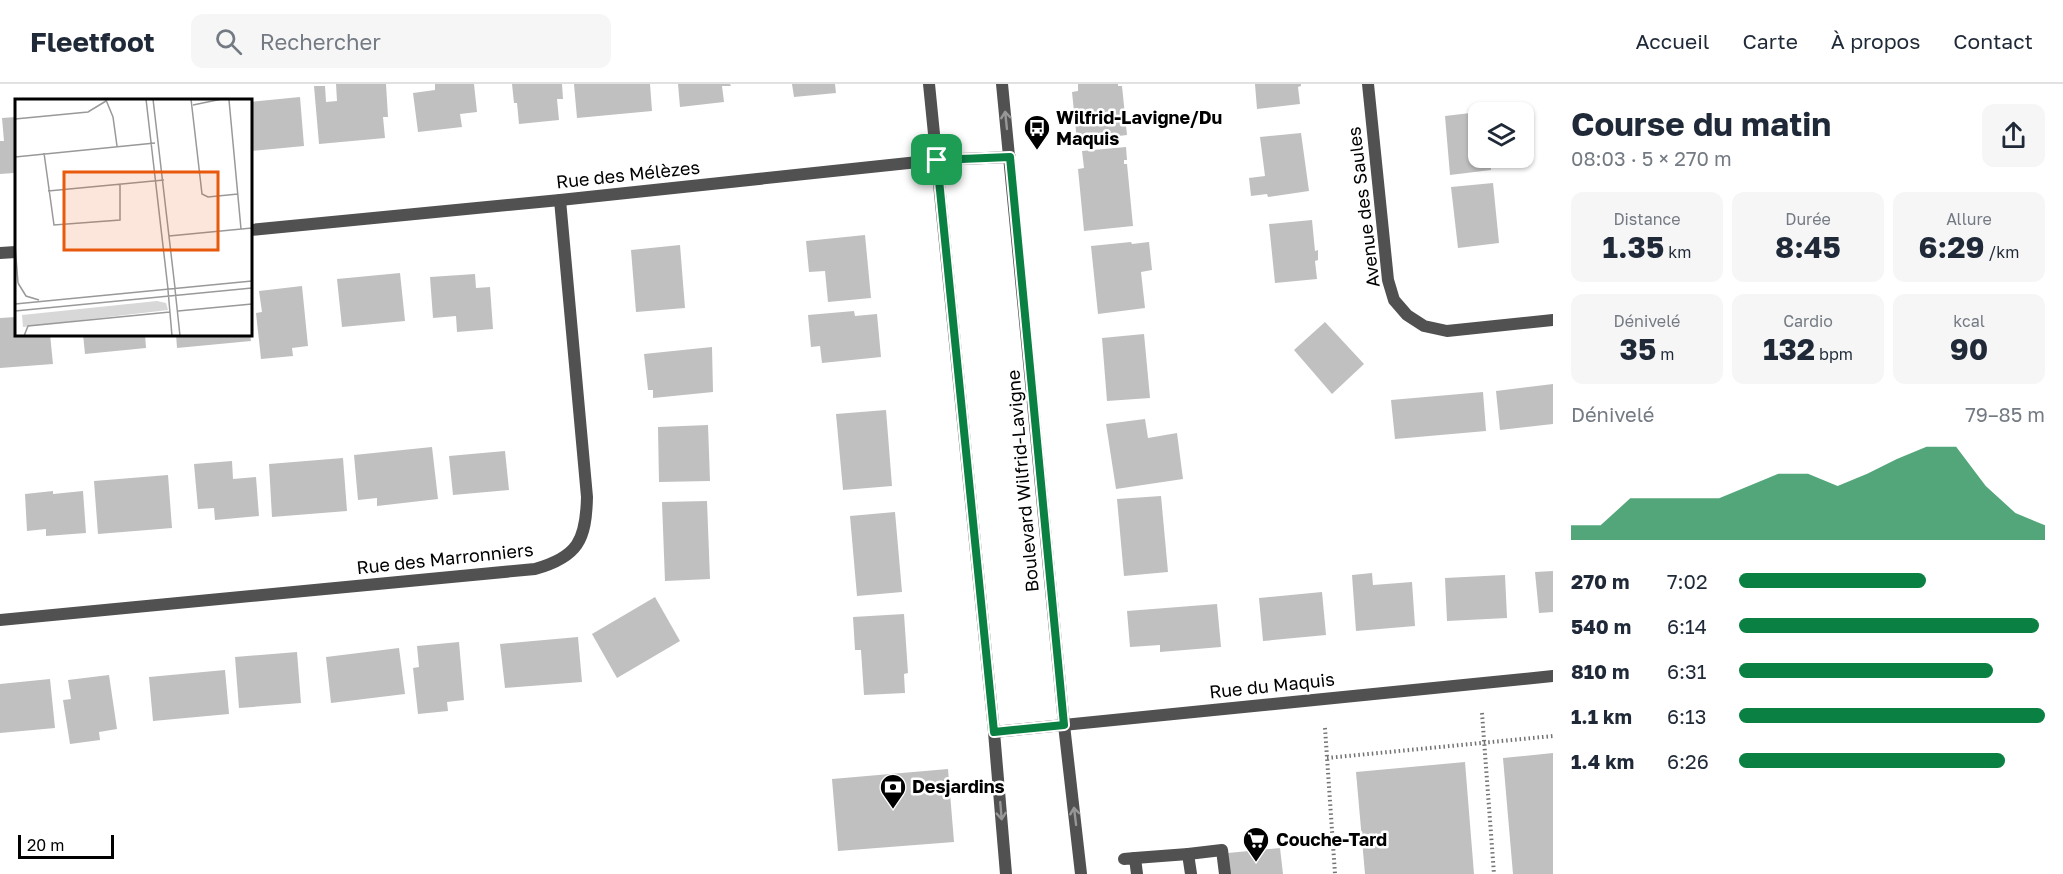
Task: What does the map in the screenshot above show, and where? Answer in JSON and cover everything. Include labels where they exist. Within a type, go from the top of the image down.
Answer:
[{"type":"street","points":[[928,84],[994,732],[1006,874]]},
{"type":"street","name":"Boulevard Wilfrid-Lavigne","points":[[1002,84],[1064,725],[1081,874]]},
{"type":"street","name":"Avenue des Saules","points":[[1368,84],[1388,280],[1394,300],[1407,315],[1424,326],[1447,331],[1553,320]]},
{"type":"street","name":"Rue des Mélèzes","points":[[252,230],[937,160],[1010,157]]},
{"type":"street","name":"Rue des Marronniers","points":[[0,620],[535,569],[557,563],[572,551],[582,536],[587,497],[560,200]]},
{"type":"street","points":[[0,253],[15,252]]},
{"type":"street","name":"Rue du Maquis","points":[[994,732],[1553,676]]},
{"type":"street","points":[[1137,874],[1130,859],[1222,850],[1225,874]]},
{"type":"street","points":[[1188,854],[1191,874]]},
{"type":"path","points":[[1482,714],[1494,874]]},
{"type":"path","points":[[1325,728],[1335,874]]},
{"type":"path","points":[[1327,758],[1553,736]]},
{"type":"building","points":[[336,84],[386,84],[388,117],[383,117],[385,138],[319,144],[314,86],[325,86],[326,102],[337,101]]},
{"type":"building","points":[[435,84],[474,84],[477,112],[460,114],[462,127],[418,132],[413,93],[435,90]]},
{"type":"building","points":[[512,84],[562,84],[563,99],[557,99],[559,120],[519,124]]},
{"type":"building","points":[[574,84],[650,84],[652,111],[577,118]]},
{"type":"building","points":[[678,84],[730,84],[731,86],[722,86],[724,102],[680,107]]},
{"type":"building","points":[[792,84],[835,84],[836,93],[794,97]]},
{"type":"building","points":[[1078,84],[1118,84],[1122,86],[1127,135],[1077,141],[1072,92],[1078,91]]},
{"type":"building","points":[[1255,84],[1301,84],[1298,87],[1300,104],[1257,109]]},
{"type":"building","points":[[300,97],[304,146],[252,151],[252,102]]},
{"type":"building","points":[[1468,113],[1468,168],[1491,168],[1491,170],[1450,175],[1445,116]]},
{"type":"building","points":[[15,117],[15,175],[14,173],[0,174],[0,141],[4,141],[2,118]]},
{"type":"building","points":[[1301,133],[1309,191],[1268,197],[1267,194],[1251,196],[1249,178],[1265,176],[1260,137]]},
{"type":"building","points":[[1126,147],[1127,160],[1124,160],[1124,164],[1127,164],[1133,226],[1084,231],[1078,169],[1084,168],[1082,151]]},
{"type":"building","points":[[1493,183],[1499,243],[1458,248],[1451,187]]},
{"type":"building","points":[[1312,220],[1315,251],[1318,250],[1318,260],[1315,261],[1317,279],[1275,283],[1269,224]]},
{"type":"building","points":[[865,235],[871,298],[828,302],[825,271],[809,272],[806,241]]},
{"type":"building","points":[[1131,242],[1132,244],[1149,242],[1152,270],[1141,272],[1145,308],[1098,314],[1091,246]]},
{"type":"building","points":[[680,245],[685,308],[636,312],[631,250]]},
{"type":"building","points":[[400,273],[405,321],[342,327],[337,279]]},
{"type":"building","points":[[475,274],[476,288],[490,287],[493,329],[457,332],[456,316],[433,318],[430,277]]},
{"type":"building","points":[[302,286],[308,346],[292,348],[293,356],[261,359],[256,313],[262,312],[259,291]]},
{"type":"building","points":[[854,311],[855,316],[877,314],[881,357],[822,363],[820,346],[811,347],[808,315]]},
{"type":"building","points":[[15,317],[15,336],[50,336],[53,364],[0,368],[0,318]]},
{"type":"building","points":[[1325,322],[1364,364],[1332,394],[1294,350]]},
{"type":"building","points":[[1144,334],[1150,398],[1107,401],[1102,338]]},
{"type":"building","points":[[83,336],[145,336],[146,348],[85,354]]},
{"type":"building","points":[[176,336],[250,336],[251,341],[177,348]]},
{"type":"building","points":[[712,347],[713,392],[653,398],[653,390],[648,390],[644,354]]},
{"type":"building","points":[[1553,384],[1553,424],[1500,430],[1496,391]]},
{"type":"building","points":[[1483,392],[1486,431],[1395,439],[1391,400]]},
{"type":"building","points":[[886,410],[892,486],[843,490],[836,414]]},
{"type":"building","points":[[1145,419],[1148,438],[1177,433],[1183,479],[1116,489],[1106,424]]},
{"type":"building","points":[[708,425],[710,481],[659,482],[658,427]]},
{"type":"building","points":[[432,447],[438,499],[377,506],[377,498],[358,500],[354,455]]},
{"type":"building","points":[[505,451],[509,490],[453,495],[449,456]]},
{"type":"building","points":[[343,458],[347,511],[272,517],[269,464]]},
{"type":"building","points":[[232,461],[233,479],[256,477],[259,516],[215,520],[214,508],[198,509],[194,464]]},
{"type":"building","points":[[168,475],[172,528],[98,534],[94,481]]},
{"type":"building","points":[[53,491],[53,494],[83,491],[86,533],[46,536],[46,529],[27,531],[25,494]]},
{"type":"building","points":[[1161,496],[1168,572],[1124,576],[1117,499]]},
{"type":"building","points":[[707,501],[710,579],[665,581],[662,502]]},
{"type":"building","points":[[895,512],[902,592],[857,596],[850,516]]},
{"type":"building","points":[[1553,571],[1553,612],[1539,613],[1535,572]]},
{"type":"building","points":[[1372,573],[1373,585],[1412,582],[1415,626],[1356,631],[1352,575]]},
{"type":"building","points":[[1505,575],[1507,618],[1447,621],[1445,578]]},
{"type":"building","points":[[1322,592],[1326,635],[1263,641],[1259,598]]},
{"type":"building","points":[[655,597],[680,641],[617,678],[592,634]]},
{"type":"building","points":[[1217,604],[1221,647],[1160,652],[1160,645],[1130,647],[1127,611]]},
{"type":"building","points":[[904,614],[908,673],[904,674],[905,693],[864,695],[861,650],[855,650],[853,617]]},
{"type":"building","points":[[578,637],[582,682],[505,688],[500,644]]},
{"type":"building","points":[[459,642],[464,700],[447,702],[448,711],[418,714],[413,668],[419,667],[417,646]]},
{"type":"building","points":[[399,648],[405,694],[331,703],[326,657]]},
{"type":"building","points":[[297,652],[301,703],[239,708],[235,657]]},
{"type":"building","points":[[225,670],[229,714],[153,721],[149,677]]},
{"type":"building","points":[[109,675],[117,729],[99,732],[100,740],[70,744],[63,700],[71,699],[68,680]]},
{"type":"building","points":[[50,679],[55,728],[0,733],[0,684]]},
{"type":"building","points":[[1553,753],[1553,874],[1513,874],[1503,758]]},
{"type":"building","points":[[1465,762],[1474,874],[1365,874],[1356,772]]},
{"type":"building","name":"Desjardins","points":[[948,769],[954,842],[838,851],[832,779]]},
{"type":"building","name":"Couche-Tard","points":[[1280,848],[1283,874],[1230,874],[1228,853]]},
{"type":"place","name":"Wilfrid-Lavigne/Du Maquis","points":[[1037,151]]},
{"type":"place","name":"Desjardins","points":[[893,810]]},
{"type":"place","name":"Couche-Tard","points":[[1256,863]]},
{"type":"route","points":[[1010,157],[1064,725],[994,732],[937,160],[1010,157]]}]
